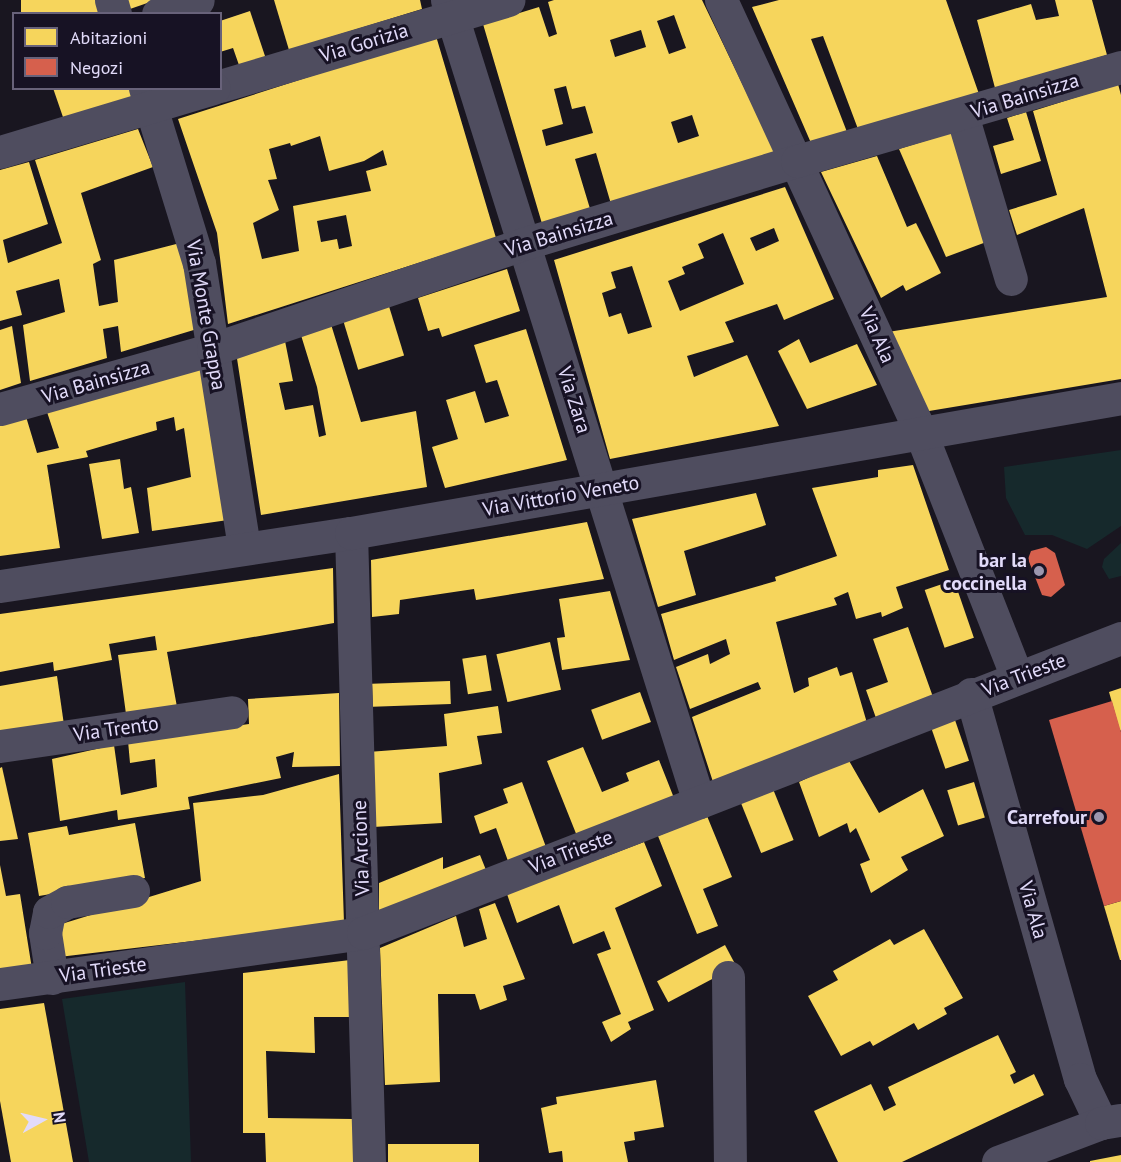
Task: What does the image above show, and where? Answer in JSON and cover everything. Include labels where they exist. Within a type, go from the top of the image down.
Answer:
[{"type":"street","points":[[164,12],[198,0]]},
{"type":"street","name":"Via Gorizia","points":[[222,85],[449,8],[508,0]]},
{"type":"street","name":"Via Ala","points":[[721,0],[922,436],[1017,677]]},
{"type":"street","name":"Via Zara","points":[[449,8],[699,801]]},
{"type":"street","name":"Via Bainsizza","points":[[0,409],[213,349],[524,244],[797,161],[1121,67]]},
{"type":"street","points":[[0,152],[148,98],[201,90]]},
{"type":"street","name":"Via Monte Grappa","points":[[148,98],[195,247],[244,547]]},
{"type":"street","points":[[962,115],[1011,279]]},
{"type":"street","name":"Via Vittorio Veneto","points":[[0,586],[244,547],[351,533],[602,488],[922,436],[1121,398]]},
{"type":"street","name":"Via Arcione","points":[[351,533],[369,1162]]},
{"type":"street","name":"Via Trieste","points":[[0,984],[363,933],[971,694],[1121,638]]},
{"type":"street","name":"Via Ala","points":[[971,694],[1080,1079],[1111,1121]]},
{"type":"street","name":"Via Trento","points":[[0,746],[232,712]]},
{"type":"street","name":"Via Trieste","points":[[52,978],[45,933],[49,912],[67,902],[133,891]]},
{"type":"street","points":[[728,977],[730,1162]]},
{"type":"street","points":[[998,1162],[1111,1121]]},
{"type":"green space","points":[[1121,450],[1121,526],[1087,549],[1052,535],[1025,535],[1006,498],[1004,467]]},
{"type":"green space","points":[[1121,543],[1121,576],[1109,579],[1102,567],[1104,559]]},
{"type":"green space","points":[[185,982],[191,1162],[89,1162],[62,999]]},
{"type":"building: Abitazioni","points":[[21,0],[98,0],[98,12],[21,12]]},
{"type":"building: Abitazioni","points":[[127,0],[156,0],[130,9]]},
{"type":"building: Abitazioni","points":[[274,0],[420,0],[422,9],[289,50]]},
{"type":"building: Abitazioni","points":[[554,0],[702,0],[776,154],[611,204],[596,153],[575,159],[591,212],[543,227],[483,24],[539,7],[549,37],[557,34],[548,2]],"holes":[[[674,15],[686,48],[669,54],[657,21]],[[641,30],[646,47],[615,57],[610,40]],[[566,86],[572,109],[585,106],[593,133],[546,146],[542,130],[563,124],[554,89]],[[692,115],[699,136],[678,143],[671,122]]]},
{"type":"building: Abitazioni","points":[[779,0],[946,0],[979,94],[858,129],[823,36],[811,39],[847,132],[811,143],[752,7]]},
{"type":"building: Abitazioni","points":[[1055,0],[1092,0],[1107,55],[995,88],[977,20],[1031,4],[1036,20],[1059,16]]},
{"type":"building: Abitazioni","points":[[250,11],[266,59],[240,68],[233,48],[222,51],[222,20]]},
{"type":"building: Abitazioni","points":[[436,36],[496,238],[228,324],[217,233],[178,119]],"holes":[[[320,136],[329,171],[364,161],[383,150],[387,165],[366,171],[371,191],[293,206],[299,251],[262,259],[253,223],[279,210],[268,180],[277,179],[269,149],[290,143],[291,146]],[[346,215],[352,246],[339,249],[337,239],[321,242],[317,221]]]},
{"type":"building: Abitazioni","points":[[1118,84],[1121,95],[1121,379],[923,412],[888,332],[1107,297],[1084,208],[1017,235],[1009,210],[1057,195],[1033,111]]},
{"type":"building: Abitazioni","points":[[54,90],[130,90],[133,100],[65,123]]},
{"type":"building: Abitazioni","points":[[1026,112],[1041,161],[1001,174],[993,146],[1014,140],[1007,118]]},
{"type":"building: Abitazioni","points":[[138,129],[153,167],[81,193],[101,260],[93,264],[99,306],[118,302],[114,260],[184,242],[197,329],[121,352],[118,326],[103,329],[107,358],[30,381],[23,325],[65,312],[59,279],[16,291],[22,315],[0,321],[0,170],[29,162],[48,224],[3,240],[8,263],[62,243],[35,160]]},
{"type":"building: Abitazioni","points":[[957,131],[989,241],[946,257],[899,149]]},
{"type":"building: Abitazioni","points":[[877,156],[907,227],[916,223],[941,273],[906,291],[903,285],[881,298],[821,172]]},
{"type":"building: Abitazioni","points":[[785,187],[834,299],[784,320],[777,304],[725,322],[734,342],[687,356],[694,377],[747,355],[779,426],[610,459],[554,260]],"holes":[[[774,228],[779,241],[756,251],[750,238]],[[723,233],[744,284],[680,311],[668,281],[685,274],[682,267],[704,258],[698,244]],[[632,266],[652,327],[628,334],[621,313],[609,317],[602,293],[616,288],[611,272]]]},
{"type":"building: Abitazioni","points":[[507,269],[520,311],[442,337],[439,328],[428,331],[418,298]]},
{"type":"building: Abitazioni","points":[[388,303],[404,356],[358,370],[342,317]]},
{"type":"building: Abitazioni","points":[[330,321],[361,422],[416,411],[427,487],[261,515],[236,352],[284,336],[293,381],[279,383],[285,410],[313,405],[319,437],[326,435],[317,387],[300,332]]},
{"type":"building: Abitazioni","points":[[12,326],[21,383],[0,390],[0,330]]},
{"type":"building: Abitazioni","points":[[526,329],[567,460],[445,488],[432,447],[458,439],[446,400],[475,391],[485,423],[509,416],[497,380],[486,383],[474,345]]},
{"type":"building: Abitazioni","points":[[799,339],[810,363],[857,344],[877,385],[807,409],[778,351]]},
{"type":"building: Abitazioni","points":[[202,358],[228,520],[152,531],[147,488],[191,477],[184,428],[176,431],[174,417],[156,422],[157,430],[86,451],[88,457],[47,465],[60,548],[0,556],[0,418],[24,410],[37,453],[59,448],[45,406]]},
{"type":"building: Abitazioni","points":[[120,459],[124,489],[131,487],[139,533],[102,539],[89,464]]},
{"type":"building: Abitazioni","points":[[913,465],[949,570],[896,587],[903,608],[882,617],[881,612],[856,619],[848,592],[834,598],[837,605],[776,622],[794,693],[809,686],[808,678],[837,667],[840,676],[852,672],[867,723],[714,785],[692,717],[761,689],[758,682],[690,709],[676,667],[708,654],[710,664],[730,654],[726,639],[674,660],[661,614],[776,581],[775,577],[837,556],[812,488],[878,477],[878,470]]},
{"type":"building: Abitazioni","points":[[756,493],[766,525],[684,551],[696,595],[658,607],[632,519]]},
{"type":"building: Abitazioni","points":[[587,522],[604,579],[476,600],[474,589],[400,600],[399,614],[372,617],[371,560]]},
{"type":"building: Abitazioni","points":[[333,568],[334,623],[167,652],[177,707],[126,714],[118,655],[157,650],[155,636],[109,644],[112,660],[54,671],[53,662],[0,672],[0,614]]},
{"type":"building: Abitazioni","points":[[954,580],[974,638],[945,648],[925,590]]},
{"type":"building: Abitazioni","points":[[610,591],[630,660],[562,670],[557,638],[565,637],[559,599]]},
{"type":"building: Abitazioni","points":[[908,627],[933,697],[876,718],[866,690],[888,682],[873,639]]},
{"type":"building: Abitazioni","points":[[550,642],[561,690],[507,702],[496,654]]},
{"type":"building: Abitazioni","points":[[486,655],[492,691],[468,694],[462,659]]},
{"type":"building: Abitazioni","points":[[57,676],[64,725],[0,736],[0,686]]},
{"type":"building: Abitazioni","points":[[450,681],[451,704],[373,707],[372,684]]},
{"type":"building: Abitazioni","points":[[1121,688],[1121,730],[1120,731],[1109,692]]},
{"type":"building: Abitazioni","points":[[640,692],[651,722],[602,740],[591,710]]},
{"type":"building: Abitazioni","points":[[339,693],[340,766],[292,767],[294,752],[276,757],[281,778],[188,797],[190,809],[118,820],[117,810],[60,821],[52,759],[114,745],[121,795],[157,787],[155,759],[130,763],[128,741],[249,724],[248,699]]},
{"type":"building: Abitazioni","points":[[498,706],[502,733],[477,736],[482,764],[439,773],[442,823],[373,827],[368,752],[447,746],[444,714]]},
{"type":"building: Abitazioni","points":[[955,720],[969,761],[945,769],[931,728]]},
{"type":"building: Abitazioni","points":[[583,747],[602,792],[629,781],[626,773],[659,760],[674,798],[577,836],[547,761]]},
{"type":"building: Abitazioni","points":[[848,759],[879,813],[923,789],[944,836],[901,857],[908,870],[871,893],[860,864],[870,860],[856,828],[850,833],[847,823],[819,837],[799,782]]},
{"type":"building: Abitazioni","points":[[2,767],[18,839],[0,841],[0,768]]},
{"type":"building: Abitazioni","points":[[339,774],[344,923],[59,957],[55,926],[201,881],[193,803],[263,795]]},
{"type":"building: Abitazioni","points":[[522,782],[546,847],[508,861],[496,828],[480,834],[474,816],[508,803],[503,789]]},
{"type":"building: Abitazioni","points":[[974,782],[985,817],[958,826],[947,790]]},
{"type":"building: Abitazioni","points":[[773,789],[794,840],[761,853],[741,802]]},
{"type":"building: Abitazioni","points":[[707,816],[732,877],[703,889],[718,926],[697,934],[658,836]]},
{"type":"building: Abitazioni","points":[[135,823],[145,878],[39,896],[28,833],[67,826],[69,835]]},
{"type":"building: Abitazioni","points":[[644,842],[662,886],[615,908],[654,1010],[628,1022],[631,1029],[611,1042],[602,1022],[621,1014],[597,954],[611,949],[604,931],[573,944],[559,905],[517,923],[507,894]]},
{"type":"building: Abitazioni","points":[[480,855],[488,875],[379,918],[379,883],[443,857],[443,869]]},
{"type":"building: Abitazioni","points":[[0,865],[6,896],[20,894],[32,969],[0,974]]},
{"type":"building: Abitazioni","points":[[1121,901],[1121,960],[1120,960],[1104,906]]},
{"type":"building: Abitazioni","points":[[495,903],[525,979],[503,986],[507,1000],[480,1010],[475,994],[438,994],[440,1082],[385,1085],[380,948],[456,916],[464,947],[487,939],[479,909]]},
{"type":"building: Abitazioni","points":[[924,929],[963,998],[944,1008],[947,1014],[918,1030],[914,1023],[873,1046],[870,1041],[841,1056],[808,996],[838,980],[833,971],[890,939],[894,945]]},
{"type":"building: Abitazioni","points":[[725,945],[736,966],[668,1002],[657,981]]},
{"type":"building: Abitazioni","points":[[350,960],[349,1017],[314,1017],[315,1053],[266,1051],[268,1118],[354,1119],[355,1162],[266,1162],[265,1133],[243,1133],[243,973]]},
{"type":"building: Abitazioni","points":[[44,1003],[73,1162],[11,1162],[0,1101],[0,1009]]},
{"type":"building: Abitazioni","points":[[998,1035],[1016,1072],[1010,1075],[1014,1084],[1034,1074],[1044,1095],[902,1162],[838,1162],[814,1111],[871,1084],[884,1111],[896,1105],[888,1087]]},
{"type":"building: Abitazioni","points":[[656,1080],[664,1127],[634,1132],[635,1140],[624,1142],[628,1162],[563,1162],[562,1151],[549,1153],[541,1108],[557,1104],[556,1097]]},
{"type":"building: Abitazioni","points":[[388,1144],[479,1144],[479,1162],[388,1162]]},
{"type":"building: Abitazioni","points":[[1121,1155],[1121,1162],[1090,1162],[1090,1161]]},
{"type":"building: Negozi","points":[[1046,547],[1055,553],[1065,585],[1051,597],[1042,595],[1028,559],[1031,551]]},
{"type":"building: Negozi","name":"Carrefour","points":[[1112,701],[1121,732],[1121,901],[1104,906],[1049,720]]},
{"type":"place","name":"bar la coccinella","points":[[1039,571]]},
{"type":"place","name":"Carrefour","points":[[1099,817]]}]
